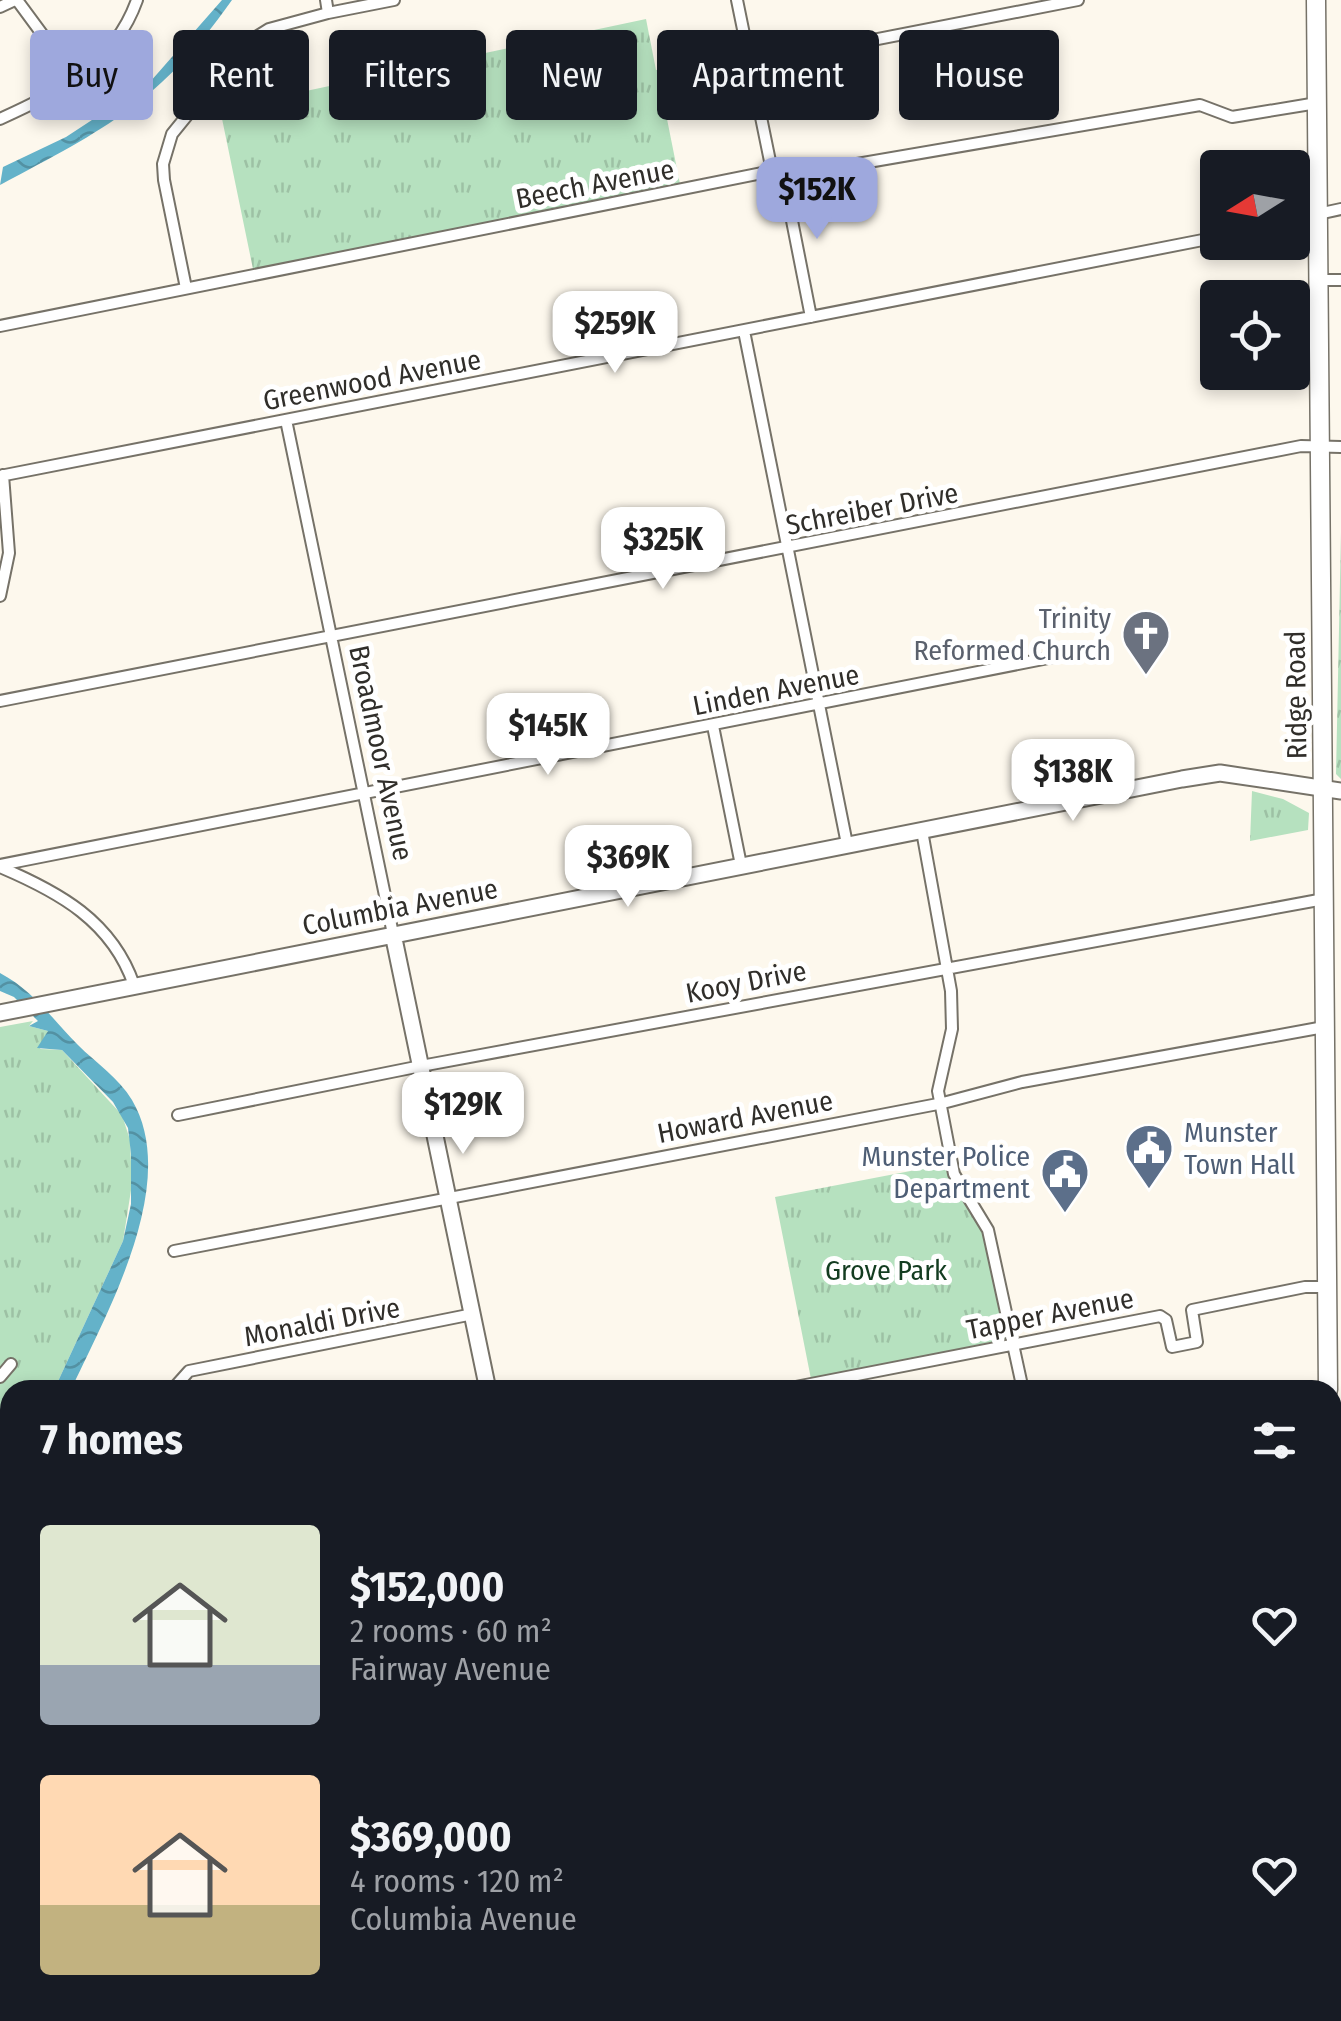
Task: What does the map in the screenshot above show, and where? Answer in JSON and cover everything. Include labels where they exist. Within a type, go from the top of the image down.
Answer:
[{"type":"main road","name":"Ridge Road","points":[[1316,0],[1321,445],[1333,791],[1324,898],[1328,1380]]},
{"type":"street","points":[[0,8],[16,0],[38,30]]},
{"type":"street","points":[[121,30],[137,0]]},
{"type":"street","points":[[326,0],[328,13]]},
{"type":"street","points":[[186,288],[164,180],[165,150],[172,134],[256,35],[328,13],[394,0]]},
{"type":"street","points":[[737,0],[743,30]]},
{"type":"street","points":[[879,39],[1078,0]]},
{"type":"street","points":[[0,118],[30,103]]},
{"type":"street","name":"Beech Avenue","points":[[0,326],[777,173],[990,144],[1200,105],[1232,117],[1316,103]]},
{"type":"street","points":[[764,120],[811,317]]},
{"type":"street","points":[[1310,218],[1341,209]]},
{"type":"street","name":"Greenwood Avenue","points":[[3,474],[1200,240]]},
{"type":"street","points":[[1319,280],[1341,280]]},
{"type":"street","points":[[744,331],[847,844]]},
{"type":"street","name":"Broadmoor Avenue","points":[[286,420],[486,1380]]},
{"type":"street","name":"Schreiber Drive","points":[[0,701],[1321,445],[1341,447]]},
{"type":"street","points":[[0,596],[9,554],[3,474]]},
{"type":"street","name":"Linden Avenue","points":[[0,866],[1088,650]]},
{"type":"street","points":[[713,726],[742,864]]},
{"type":"street","name":"Columbia Avenue","points":[[2,1012],[742,864],[1220,774],[1333,791]]},
{"type":"street","points":[[922,831],[946,967],[952,1029],[939,1082],[954,1174],[988,1230],[1021,1380]]},
{"type":"street","points":[[0,866],[48,888],[86,914],[112,943],[134,986]]},
{"type":"street","name":"Kooy Drive","points":[[178,1116],[421,1066],[1324,898]]},
{"type":"street","name":"Howard Avenue","points":[[174,1251],[448,1195],[942,1103],[1022,1082],[1324,1027]]},
{"type":"street","name":"Tapper Avenue","points":[[831,1380],[1160,1316],[1166,1320],[1172,1347],[1197,1342],[1192,1310],[1304,1287],[1328,1287]]},
{"type":"street","name":"Monaldi Drive","points":[[178,1380],[181,1376],[472,1314]]},
{"type":"street","points":[[0,1377],[12,1364]]},
{"type":"green space","points":[[646,19],[657,70],[657,120],[667,120],[680,184],[253,269],[222,120],[309,120],[309,90],[329,86],[329,120],[486,120],[486,53],[506,49],[506,120],[637,120],[637,30],[594,30]]},
{"type":"green space","points":[[1341,532],[1341,779],[1336,774]]},
{"type":"green space","points":[[1252,791],[1283,799],[1309,813],[1308,830],[1250,841]]},
{"type":"green space","points":[[33,1021],[29,1026],[48,1031],[40,1049],[62,1050],[122,1115],[130,1140],[132,1184],[123,1241],[59,1380],[0,1380],[0,1027]]},
{"type":"green space","name":"Grove Park","points":[[947,1164],[954,1184],[983,1220],[1006,1339],[811,1379],[775,1197]]},
{"type":"water","points":[[222,0],[232,0],[210,30],[196,30]]},
{"type":"water","points":[[173,56],[173,71],[153,90],[153,79]]},
{"type":"water","points":[[92,120],[113,120],[0,185],[3,167]]},
{"type":"water","points":[[0,973],[33,997],[121,1085],[132,1100],[145,1133],[148,1170],[133,1248],[76,1380],[59,1380],[123,1241],[131,1204],[128,1128],[113,1102],[62,1050],[37,1048],[48,1031],[29,1026],[38,1021],[14,997],[0,991]]},
{"type":"place","name":"Trinity Reformed Church","points":[[1146,676]]},
{"type":"place","name":"Munster Town Hall","points":[[1149,1190]]},
{"type":"place","name":"Munster Police Department","points":[[1065,1214]]}]
